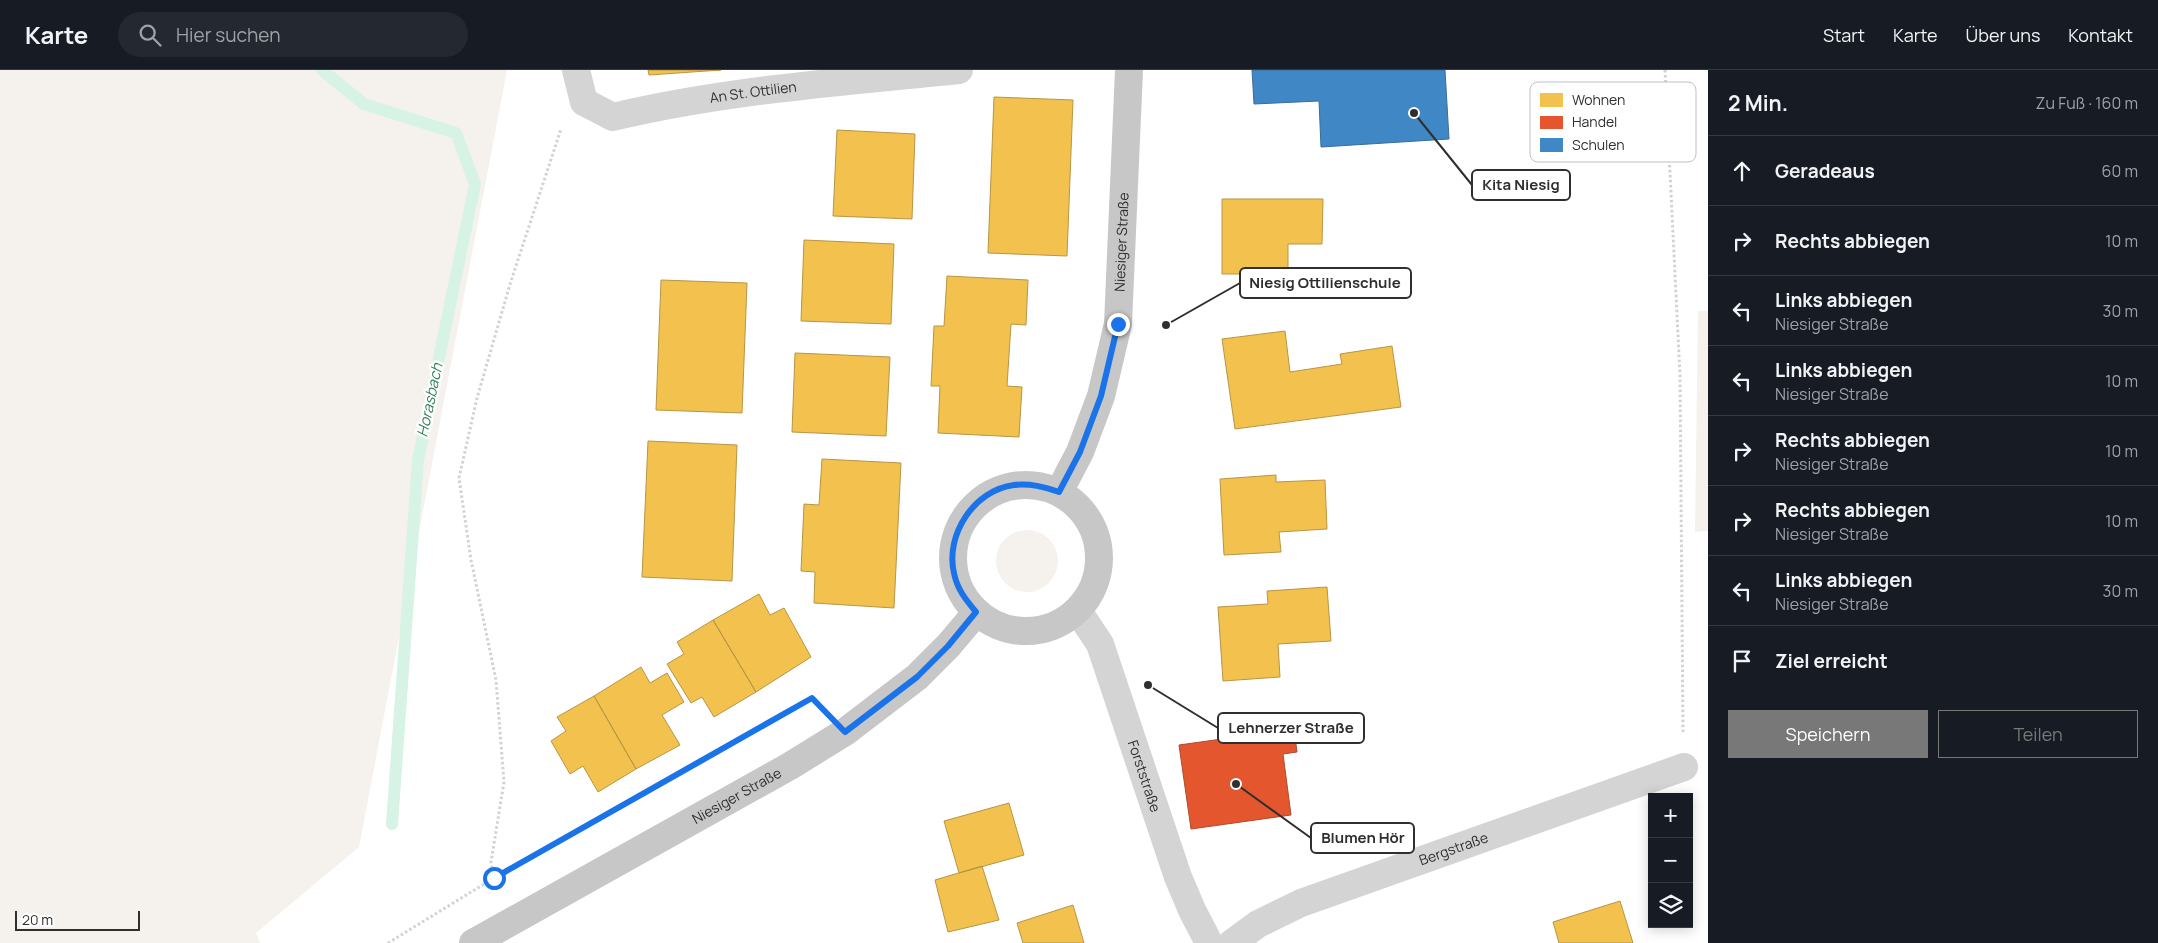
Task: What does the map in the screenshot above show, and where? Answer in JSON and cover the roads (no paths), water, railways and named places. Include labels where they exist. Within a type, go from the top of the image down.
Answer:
[{"type":"main road","name":"Niesiger Straße","points":[[1059,492],[1080,452],[1101,396],[1118,324],[1129,70]]},
{"type":"main road","points":[[1013,485],[1036,485],[1059,492],[1078,505],[1091,524],[1099,546],[1099,569],[1092,591],[1078,610],[1060,624],[1038,631],[1016,631],[994,625],[976,612],[961,594],[954,572],[953,549],[959,526],[973,508],[991,493],[1013,485]]},
{"type":"main road","name":"Niesiger Straße","points":[[473,943],[790,766],[845,732],[917,677],[948,646],[976,612]]},
{"type":"street","name":"An St. Ottilien","points":[[576,70],[584,102],[613,117],[666,104],[744,93],[959,70]]},
{"type":"street","name":"Forststraße","points":[[1078,610],[1100,644],[1178,877],[1209,943]]},
{"type":"street","name":"Bergstraße","points":[[1232,943],[1258,924],[1301,903],[1684,767]]},
{"type":"waterway","name":"Horasbach","points":[[322,70],[364,104],[456,133],[475,184],[418,460],[392,824]]},
{"type":"place","name":"Kita Niesig","points":[[1414,113]]},
{"type":"place","name":"Niesig Ottilienschule","points":[[1166,325]]},
{"type":"place","name":"Lehnerzer Straße","points":[[1148,685]]},
{"type":"place","name":"Blumen Hör","points":[[1236,784]]}]
